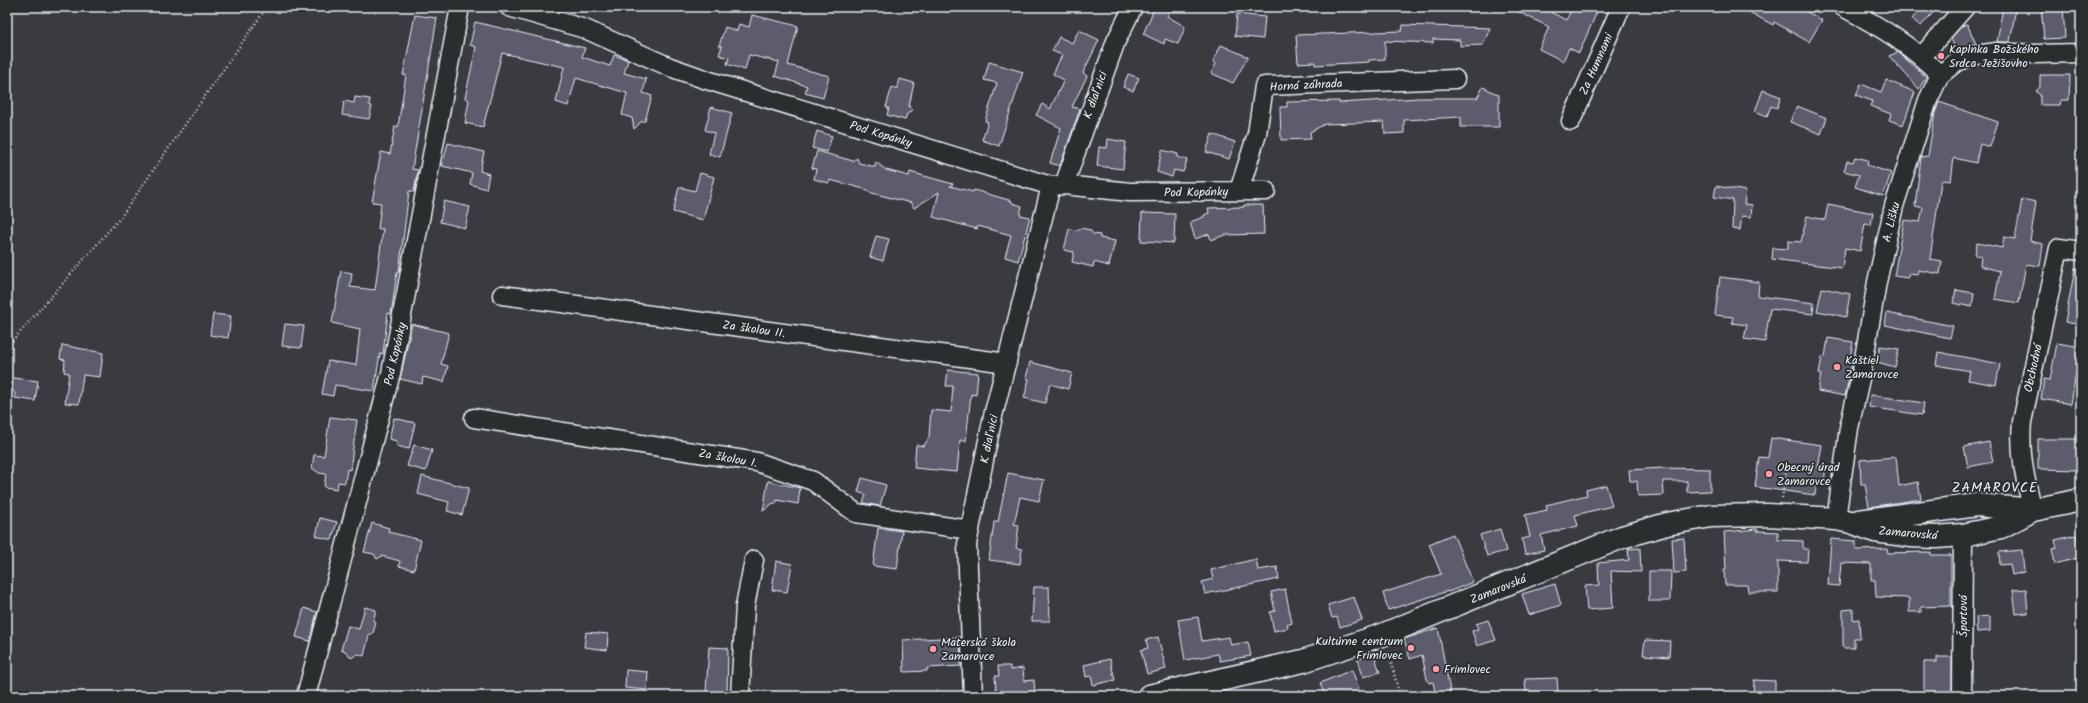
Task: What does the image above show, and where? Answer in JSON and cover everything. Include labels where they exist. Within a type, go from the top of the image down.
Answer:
[{"type":"main road","name":"Zamarovská","points":[[1844,520],[1875,531],[1912,536],[1963,535],[2000,527],[2033,510],[2081,500]]},
{"type":"main road","name":"Zamarovská","points":[[1149,696],[1303,661],[1382,635],[1622,537],[1667,524],[1711,516],[1767,515],[1844,520],[1977,505],[2033,510]]},
{"type":"street","name":"Pod Kopánky","points":[[306,696],[391,373],[460,7]]},
{"type":"street","name":"Pod Kopánky","points":[[509,7],[585,29],[670,67],[707,80],[1058,185],[1130,192],[1266,191]]},
{"type":"street","name":"K diaľnici","points":[[973,696],[968,544],[993,416],[1058,185],[1110,55],[1133,7]]},
{"type":"street","name":"Za Humnami","points":[[1571,121],[1621,7]]},
{"type":"street","points":[[1843,7],[1890,32],[1922,56],[1940,75]]},
{"type":"street","points":[[1922,56],[1965,7]]},
{"type":"street","name":"A. Lišku","points":[[1844,520],[1849,428],[1862,370],[1877,282],[1894,206],[1928,100],[1940,75],[1956,62],[1975,55],[1997,52],[2034,54],[2081,53]]},
{"type":"street","name":"Horná záhrada","points":[[1239,191],[1257,134],[1264,86],[1455,79]]},
{"type":"street","name":"Obchodná","points":[[2033,510],[2023,470],[2020,442],[2022,422],[2059,248],[2081,251]]},
{"type":"street","name":"Za školou II.","points":[[502,295],[1007,363]]},
{"type":"street","name":"Za školou I.","points":[[474,418],[757,462],[813,481],[856,514],[970,530]]},
{"type":"street","name":"Športová","points":[[1962,696],[1963,535]]},
{"type":"street","points":[[740,696],[745,606],[754,560]]},
{"type":"path","points":[[7,347],[120,218],[267,7]]},
{"type":"path","points":[[1781,504],[1786,473]]},
{"type":"path","points":[[1386,647],[1395,674],[1400,696]]},
{"type":"building","points":[[1155,7],[1172,7],[1167,16],[1184,26],[1185,28],[1178,44],[1165,39],[1164,44],[1143,34]]},
{"type":"building","points":[[1509,7],[1541,7],[1566,20],[1573,7],[1599,7],[1579,53],[1569,48],[1563,61],[1539,49],[1549,27]]},
{"type":"building","points":[[1740,7],[1798,7],[1822,20],[1809,42],[1774,22],[1773,25]]},
{"type":"building","points":[[1922,7],[1938,7],[1921,26],[1912,19]]},
{"type":"building","points":[[2003,7],[2016,7],[2010,42],[1997,42]]},
{"type":"building","points":[[2041,7],[2063,7],[2065,38],[2044,39]]},
{"type":"building","points":[[1237,14],[1265,17],[1263,39],[1235,36]]},
{"type":"building","points":[[415,15],[437,18],[412,169],[418,170],[414,192],[409,191],[399,272],[397,273],[391,314],[388,313],[383,354],[380,353],[374,391],[335,385],[333,396],[322,394],[328,361],[356,365],[360,329],[332,323],[341,271],[352,273],[350,287],[375,290],[383,229],[378,229],[381,203],[372,202],[381,152],[390,154],[395,126],[398,127],[406,75],[403,75]]},
{"type":"building","points":[[752,15],[798,26],[788,65],[829,76],[823,98],[805,93],[807,86],[775,76],[779,62],[749,55],[745,70],[727,64],[729,58],[719,55],[722,46],[719,46],[725,27],[737,31],[739,24],[749,27]]},
{"type":"building","points":[[475,22],[585,48],[582,57],[610,66],[614,55],[628,60],[624,73],[646,79],[643,93],[652,96],[645,121],[642,121],[634,129],[632,118],[622,115],[627,93],[576,78],[568,106],[556,102],[564,67],[502,53],[483,127],[465,123],[469,100],[465,98],[476,47],[470,45]]},
{"type":"building","points":[[1967,24],[1976,44],[1956,51],[1951,38],[1962,26]]},
{"type":"building","points":[[1403,25],[1490,28],[1483,45],[1460,46],[1460,40],[1433,39],[1433,43],[1385,41],[1385,59],[1369,60],[1369,62],[1315,65],[1315,62],[1298,63],[1296,35],[1402,31]]},
{"type":"building","points":[[1079,30],[1099,40],[1083,73],[1087,76],[1072,107],[1080,109],[1060,166],[1050,163],[1061,128],[1036,115],[1042,104],[1050,109],[1064,80],[1053,74],[1062,55],[1052,51],[1059,37],[1072,43]]},
{"type":"building","points":[[1221,45],[1248,57],[1233,83],[1211,73],[1216,64],[1213,62]]},
{"type":"building","points":[[1898,52],[1926,77],[1919,89],[1889,56]]},
{"type":"building","points":[[989,62],[1023,72],[999,146],[982,140],[988,122],[985,121],[997,83],[984,80]]},
{"type":"building","points":[[1128,74],[1139,78],[1133,91],[1123,87]]},
{"type":"building","points":[[2040,75],[2070,75],[2069,100],[2061,100],[2060,105],[2040,105],[2040,95],[2036,91],[2040,87]]},
{"type":"building","points":[[900,79],[914,83],[909,106],[912,111],[907,114],[905,120],[887,115],[889,108],[886,107],[892,87],[897,89]]},
{"type":"building","points":[[1886,80],[1915,92],[1903,125],[1889,120],[1891,114],[1870,106],[1872,101],[1856,95],[1861,84],[1881,92]]},
{"type":"building","points":[[1483,87],[1499,95],[1499,127],[1461,127],[1461,117],[1404,120],[1404,133],[1385,134],[1384,122],[1325,124],[1310,132],[1311,139],[1281,140],[1280,107],[1287,107],[1287,102],[1339,101],[1339,103],[1419,98],[1477,98]]},
{"type":"building","points":[[1763,90],[1781,97],[1777,108],[1771,106],[1767,116],[1755,111]]},
{"type":"building","points":[[355,97],[370,99],[369,105],[372,106],[369,119],[342,115],[344,101],[354,103]]},
{"type":"building","points":[[1939,102],[1998,122],[1990,147],[1980,144],[1976,163],[1954,158],[1951,181],[1943,180],[1941,182],[1930,259],[1942,261],[1940,274],[1918,270],[1918,274],[1909,273],[1908,278],[1894,276],[1904,220],[1920,222],[1923,208],[1915,206],[1921,157],[1928,156],[1935,113]]},
{"type":"building","points":[[1797,106],[1827,118],[1821,134],[1790,122]]},
{"type":"building","points":[[711,107],[732,113],[720,157],[709,154],[714,133],[705,130]]},
{"type":"building","points":[[817,131],[832,136],[827,152],[812,148]]},
{"type":"building","points":[[1212,134],[1235,142],[1229,159],[1206,152]]},
{"type":"building","points":[[1108,139],[1126,142],[1123,169],[1097,166],[1099,147],[1107,148]]},
{"type":"building","points":[[448,143],[484,152],[480,171],[489,174],[486,189],[470,184],[472,173],[442,166]]},
{"type":"building","points":[[1162,150],[1178,154],[1177,157],[1187,160],[1183,172],[1174,170],[1172,177],[1157,172]]},
{"type":"building","points":[[817,151],[853,161],[857,158],[859,163],[875,167],[876,162],[886,170],[909,176],[910,172],[953,184],[950,186],[973,192],[974,190],[1012,201],[1012,203],[1022,206],[1020,215],[1030,217],[1018,261],[1005,257],[1011,235],[978,226],[977,229],[933,217],[939,192],[914,208],[911,203],[868,192],[868,190],[830,180],[829,183],[814,179],[816,169],[812,168]]},
{"type":"building","points":[[1855,157],[1868,160],[1867,165],[1891,173],[1883,196],[1855,187],[1859,175],[1844,171],[1847,161],[1853,162]]},
{"type":"building","points":[[700,173],[714,177],[703,220],[673,212],[679,187],[695,191]]},
{"type":"building","points":[[1716,186],[1746,191],[1744,204],[1752,205],[1751,217],[1742,216],[1740,230],[1732,229],[1733,200],[1714,197]]},
{"type":"building","points":[[2022,199],[2036,202],[2030,241],[2043,244],[2040,266],[2026,264],[2019,303],[1995,299],[2000,271],[1980,266],[1981,256],[1975,255],[1977,243],[2002,248],[2004,237],[2015,239]]},
{"type":"building","points":[[444,201],[470,207],[465,228],[440,222]]},
{"type":"building","points":[[1828,204],[1873,213],[1871,225],[1865,224],[1860,251],[1845,248],[1842,268],[1772,259],[1773,248],[1788,249],[1788,241],[1801,242],[1807,216],[1825,220]]},
{"type":"building","points":[[1244,205],[1263,205],[1264,234],[1225,235],[1211,240],[1209,234],[1195,239],[1190,222],[1204,217],[1204,215],[1209,213],[1208,208],[1244,207]]},
{"type":"building","points":[[1142,213],[1175,214],[1174,243],[1141,241]]},
{"type":"building","points":[[1081,228],[1090,230],[1093,234],[1100,235],[1100,238],[1115,241],[1109,266],[1094,262],[1093,267],[1072,262],[1074,252],[1064,250],[1069,229],[1077,230]]},
{"type":"building","points":[[876,236],[889,239],[883,261],[870,257]]},
{"type":"building","points":[[2075,268],[2081,269],[2081,325],[2065,322]]},
{"type":"building","points":[[1720,277],[1759,282],[1758,296],[1814,303],[1813,314],[1770,309],[1765,342],[1744,339],[1747,325],[1732,323],[1733,317],[1715,315]]},
{"type":"building","points":[[1822,288],[1850,294],[1846,317],[1817,311]]},
{"type":"building","points":[[1956,290],[1974,293],[1972,307],[1953,303]]},
{"type":"building","points":[[1887,313],[1953,326],[1950,338],[1885,325]]},
{"type":"building","points":[[213,314],[231,316],[228,338],[210,335]]},
{"type":"building","points":[[285,324],[304,326],[301,348],[282,346]]},
{"type":"building","points":[[412,324],[449,333],[441,364],[448,366],[444,382],[423,377],[422,384],[400,379]]},
{"type":"building","name":"Kaštiel Zamarovce","points":[[1828,338],[1853,342],[1850,359],[1853,359],[1845,396],[1818,391],[1822,357],[1825,357]]},
{"type":"building","points":[[2057,343],[2081,347],[2081,368],[2077,367],[2071,404],[2041,399],[2044,379],[2050,380]]},
{"type":"building","points":[[62,345],[103,353],[100,377],[83,375],[79,404],[65,403],[69,373],[64,372],[65,360],[60,359]]},
{"type":"building","points":[[1880,346],[1899,349],[1895,367],[1877,362]]},
{"type":"building","points":[[1938,352],[2000,364],[1996,385],[1968,380],[1970,371],[1936,365]]},
{"type":"building","points":[[1030,362],[1072,373],[1068,389],[1050,384],[1045,403],[1024,398],[1029,379],[1026,378]]},
{"type":"building","points":[[948,370],[978,373],[976,395],[971,394],[966,441],[960,440],[957,472],[914,468],[916,445],[924,446],[929,437],[931,410],[951,412],[953,386],[946,386]]},
{"type":"building","points":[[13,378],[38,381],[35,401],[15,398],[15,393],[12,390]]},
{"type":"building","points":[[1871,395],[1924,403],[1922,415],[1869,407]]},
{"type":"building","points":[[330,417],[357,420],[350,470],[347,469],[345,483],[338,482],[337,489],[324,487],[326,474],[319,473],[312,468],[314,455],[324,456]]},
{"type":"building","points":[[394,418],[415,423],[409,449],[397,446],[397,441],[389,439]]},
{"type":"building","points":[[1771,438],[1822,445],[1818,468],[1825,469],[1825,476],[1823,483],[1817,482],[1815,495],[1755,487],[1759,457],[1768,458]]},
{"type":"building","points":[[2038,439],[2081,439],[2081,470],[2038,469]]},
{"type":"building","points":[[1989,442],[1993,462],[1968,467],[1964,447]]},
{"type":"building","points":[[414,445],[432,450],[426,471],[407,466]]},
{"type":"building","points":[[1896,457],[1899,486],[1918,482],[1921,499],[1869,507],[1865,484],[1861,484],[1860,460]]},
{"type":"building","points":[[1663,468],[1710,469],[1710,491],[1687,492],[1687,481],[1663,481],[1664,495],[1638,496],[1637,481],[1630,481],[1629,470]]},
{"type":"building","points":[[1008,473],[1044,480],[1039,501],[1020,497],[1014,524],[1019,525],[1016,548],[1022,549],[1020,564],[989,560],[994,522],[998,522]]},
{"type":"building","points":[[422,476],[469,488],[462,515],[447,511],[449,502],[418,494]]},
{"type":"building","points":[[862,478],[886,485],[880,506],[863,503],[866,495],[858,492]]},
{"type":"building","points":[[768,481],[800,488],[798,504],[777,500],[776,504],[773,503],[763,511]]},
{"type":"building","points":[[1606,485],[1612,506],[1575,515],[1578,526],[1541,535],[1544,550],[1525,554],[1522,539],[1530,537],[1525,515],[1547,510],[1546,505],[1587,495],[1586,490]]},
{"type":"building","points":[[320,518],[337,522],[332,540],[316,536]]},
{"type":"building","points":[[372,523],[389,528],[388,532],[421,540],[414,570],[399,566],[400,561],[382,556],[377,559],[374,554],[364,552]]},
{"type":"building","points":[[878,528],[902,531],[897,569],[873,566]]},
{"type":"building","points":[[1500,529],[1506,551],[1487,556],[1480,535]]},
{"type":"building","points":[[1757,529],[1757,531],[1778,532],[1778,540],[1803,541],[1803,549],[1808,549],[1807,562],[1778,561],[1778,592],[1748,592],[1747,585],[1725,585],[1724,569],[1726,569],[1724,532]]},
{"type":"building","points":[[1453,534],[1473,582],[1448,592],[1388,610],[1383,593],[1441,574],[1429,544]]},
{"type":"building","points":[[2076,535],[2081,557],[2055,564],[2052,549],[2057,548],[2055,540]]},
{"type":"building","points":[[1684,538],[1686,572],[1674,573],[1672,539]]},
{"type":"building","points":[[1831,539],[1856,541],[1856,550],[1887,549],[1888,553],[1927,552],[1931,553],[1931,555],[1951,555],[1951,606],[1921,607],[1921,612],[1909,612],[1909,598],[1876,597],[1875,580],[1871,580],[1871,564],[1841,563],[1839,586],[1828,585]]},
{"type":"building","points":[[1640,548],[1641,572],[1611,571],[1613,608],[1587,610],[1585,586],[1599,585],[1598,563],[1629,560],[1628,549]]},
{"type":"building","points":[[2022,550],[2024,572],[2012,575],[2010,564],[2000,565],[1999,552]]},
{"type":"building","points":[[1256,559],[1258,570],[1277,567],[1279,579],[1205,594],[1202,582],[1213,579],[1211,570]]},
{"type":"building","points":[[776,561],[792,564],[787,592],[772,590]]},
{"type":"building","points":[[1649,571],[1671,571],[1670,601],[1649,601]]},
{"type":"building","points":[[1555,584],[1561,605],[1529,615],[1522,594]]},
{"type":"building","points":[[1034,587],[1049,587],[1050,621],[1032,621]]},
{"type":"building","points":[[1285,589],[1292,623],[1287,625],[1288,628],[1274,631],[1270,612],[1275,611],[1271,592]]},
{"type":"building","points":[[2026,589],[2028,613],[2016,614],[2013,590]]},
{"type":"building","points":[[1354,597],[1362,620],[1340,627],[1337,617],[1332,618],[1328,605]]},
{"type":"building","points":[[365,607],[376,610],[373,621],[376,622],[373,633],[369,635],[364,656],[358,654],[351,658],[347,652],[341,650],[348,626],[359,629]]},
{"type":"building","points":[[304,608],[317,612],[310,641],[296,637]]},
{"type":"building","points":[[1853,609],[1853,620],[1859,619],[1860,638],[1854,638],[1854,648],[1843,648],[1843,610]]},
{"type":"building","points":[[1990,616],[1990,631],[1977,632],[1976,617]]},
{"type":"building","points":[[1198,617],[1202,641],[1229,637],[1231,645],[1248,642],[1251,656],[1220,661],[1218,654],[1185,660],[1178,620]]},
{"type":"building","points":[[1488,620],[1496,640],[1477,646],[1472,631],[1478,629],[1476,624]]},
{"type":"building","name":"Frimlovec","points":[[1438,628],[1451,696],[1436,696],[1433,682],[1429,683],[1427,679],[1422,655],[1410,659],[1404,639]]},
{"type":"building","points":[[586,632],[608,634],[607,650],[584,647]]},
{"type":"building","points":[[960,637],[961,666],[927,668],[927,671],[904,672],[903,640]]},
{"type":"building","points":[[1158,637],[1166,669],[1147,674],[1141,650],[1148,648],[1146,640]]},
{"type":"building","points":[[1645,640],[1670,641],[1669,657],[1643,655]]},
{"type":"building","points":[[709,647],[728,648],[727,696],[714,696],[714,693],[706,692]]},
{"type":"building","points":[[1374,655],[1380,672],[1363,677],[1358,659]]},
{"type":"building","points":[[1937,657],[1952,657],[1952,696],[1924,696],[1924,662],[1937,662]]},
{"type":"building","points":[[1110,659],[1115,680],[1093,685],[1091,676],[1086,677],[1084,665]]},
{"type":"building","points":[[998,666],[1010,666],[1010,670],[1023,668],[1024,681],[1034,680],[1035,695],[998,696],[998,693],[996,693],[995,676],[999,676]]},
{"type":"building","points":[[626,670],[648,672],[647,690],[625,688]]},
{"type":"building","points":[[1352,670],[1360,692],[1349,696],[1325,696],[1320,683]]},
{"type":"building","points":[[1557,678],[1558,693],[1526,694],[1525,679]]},
{"type":"building","points":[[1754,680],[1775,681],[1775,696],[1753,696]]},
{"type":"place","name":"Kaplnka Božského Srdca Ježišovho","points":[[1941,56]]},
{"type":"place","name":"Kaštiel Zamarovce","points":[[1837,367]]},
{"type":"place","name":"Obecný úrad Zamarovce","points":[[1769,474]]},
{"type":"place","name":"Kultúrne centrum Frimlovec","points":[[1411,648]]},
{"type":"place","name":"Materská škola Zamarovce","points":[[933,649]]},
{"type":"place","name":"Frimlovec","points":[[1436,669]]},
{"type":"district","name":"ZAMAROVCE","points":[[1995,487]]}]
